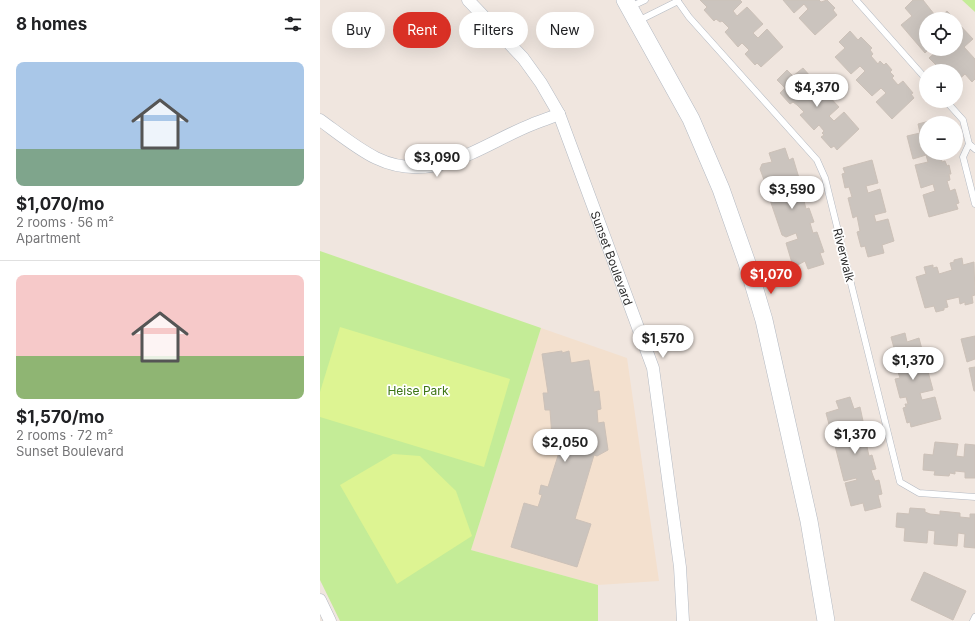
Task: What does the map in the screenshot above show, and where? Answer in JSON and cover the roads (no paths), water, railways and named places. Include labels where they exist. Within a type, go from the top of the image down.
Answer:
[{"type":"main road","points":[[631,10],[691,119],[720,189],[747,263],[764,320],[809,521],[826,621]]},
{"type":"street","name":"Sunset Boulevard","points":[[468,0],[523,58],[541,83],[559,114],[653,368],[680,567],[683,621]]},
{"type":"street","points":[[320,120],[358,147],[377,158],[398,166],[416,167],[437,166],[478,152],[533,124],[559,114]]},
{"type":"street","points":[[320,600],[330,621]]},
{"type":"lane","points":[[631,10],[645,0]]},
{"type":"lane","points":[[856,0],[919,71]]},
{"type":"lane","points":[[631,10],[677,1]]},
{"type":"lane","name":"Riverwalk","points":[[677,1],[688,17],[817,160],[823,172],[900,482],[919,493],[975,498]]},
{"type":"lane","points":[[952,108],[963,120],[969,144],[964,157],[972,178],[975,204]]},
{"type":"lane","points":[[969,144],[975,149]]},
{"type":"lane","points":[[973,621],[975,617]]},
{"type":"park label","name":"Heise Park","points":[[418,390]]}]
